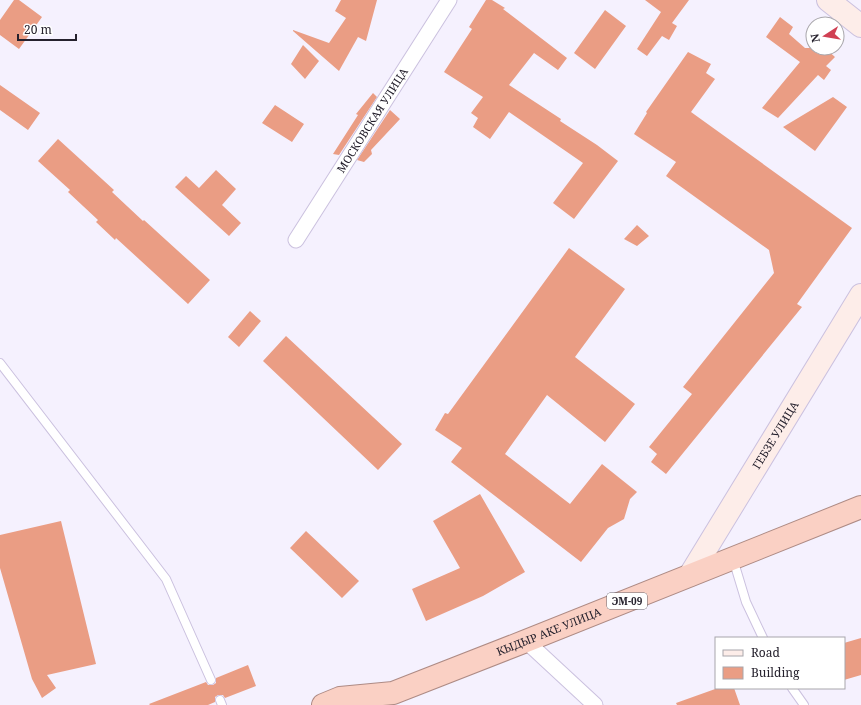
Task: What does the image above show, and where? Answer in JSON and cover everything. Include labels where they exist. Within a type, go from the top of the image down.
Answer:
[{"type":"highway","name":"КЫДЫР АКЕ УЛИЦА","points":[[323,705],[340,698],[386,699],[861,507]]},
{"type":"main road","points":[[828,0],[861,26]]},
{"type":"main road","name":"ГЕБЗЕ УЛИЦА","points":[[690,575],[861,295]]},
{"type":"street","name":"МОСКОВСКАЯ УЛИЦА","points":[[296,240],[448,0]]},
{"type":"street","points":[[526,642],[595,705]]},
{"type":"lane","points":[[0,363],[166,580],[211,680]]},
{"type":"lane","points":[[733,558],[746,602],[763,637]]},
{"type":"lane","points":[[793,689],[804,705]]},
{"type":"building","points":[[14,0],[19,0],[42,17],[19,49],[0,35],[0,20]]},
{"type":"building","points":[[341,0],[377,0],[366,41],[358,37],[339,71],[293,30],[329,43],[346,18],[335,11]]},
{"type":"building","points":[[486,0],[492,0],[505,8],[503,9],[567,58],[558,70],[534,53],[509,85],[561,119],[560,121],[597,145],[618,161],[574,219],[553,203],[583,163],[509,112],[490,139],[473,127],[478,118],[471,113],[483,97],[444,72],[472,29],[469,27]]},
{"type":"building","points":[[645,0],[689,0],[672,23],[677,26],[669,40],[662,36],[647,56],[637,49],[661,12]]},
{"type":"building","points":[[605,10],[626,26],[595,69],[574,53]]},
{"type":"building","points":[[780,17],[793,27],[789,34],[805,48],[805,56],[835,57],[826,66],[831,70],[824,80],[818,75],[778,118],[762,108],[800,62],[766,37]]},
{"type":"building","points":[[303,45],[319,61],[305,79],[291,64]]},
{"type":"building","points":[[688,52],[711,64],[706,73],[715,79],[691,112],[852,228],[797,304],[802,307],[666,474],[651,462],[657,454],[649,447],[692,394],[683,387],[774,273],[769,250],[666,176],[676,162],[634,134],[647,113],[646,112]]},
{"type":"building","points":[[0,85],[40,113],[28,130],[0,110]]},
{"type":"building","points":[[373,93],[377,97],[339,155],[333,154],[358,115],[356,114]]},
{"type":"building","points":[[833,97],[847,107],[815,151],[783,127]]},
{"type":"building","points":[[275,105],[304,124],[292,142],[262,123]]},
{"type":"building","points":[[390,110],[400,119],[371,150],[372,154],[364,162],[357,160]]},
{"type":"building","points":[[58,139],[114,190],[112,192],[143,221],[144,220],[210,280],[188,304],[116,238],[115,240],[96,222],[98,220],[68,192],[70,190],[38,161]]},
{"type":"building","points":[[216,170],[236,189],[222,205],[241,223],[229,236],[175,187],[186,176],[199,188]]},
{"type":"building","points":[[637,225],[649,236],[637,246],[624,239]]},
{"type":"building","points":[[569,248],[625,289],[575,357],[635,404],[605,442],[547,395],[505,454],[570,504],[602,464],[637,492],[630,499],[624,519],[608,528],[581,562],[451,462],[462,448],[435,430],[445,413],[448,414]]},
{"type":"building","points":[[250,311],[261,321],[239,347],[228,337]]},
{"type":"building","points":[[286,336],[402,444],[378,470],[263,361]]},
{"type":"building","points":[[480,494],[525,572],[483,596],[426,621],[412,589],[460,568],[433,521]]},
{"type":"building","points":[[61,521],[96,664],[47,675],[56,688],[42,698],[32,679],[0,568],[0,535]]},
{"type":"building","points":[[306,531],[359,581],[342,598],[290,548]]},
{"type":"building","points":[[861,638],[861,675],[845,680],[845,643]]},
{"type":"building","points":[[248,665],[256,686],[225,698],[223,695],[218,695],[215,697],[215,702],[208,705],[149,704],[206,682],[208,685],[213,685],[216,683],[216,678]]},
{"type":"building","points":[[715,689],[734,689],[740,705],[677,705],[676,703]]}]
